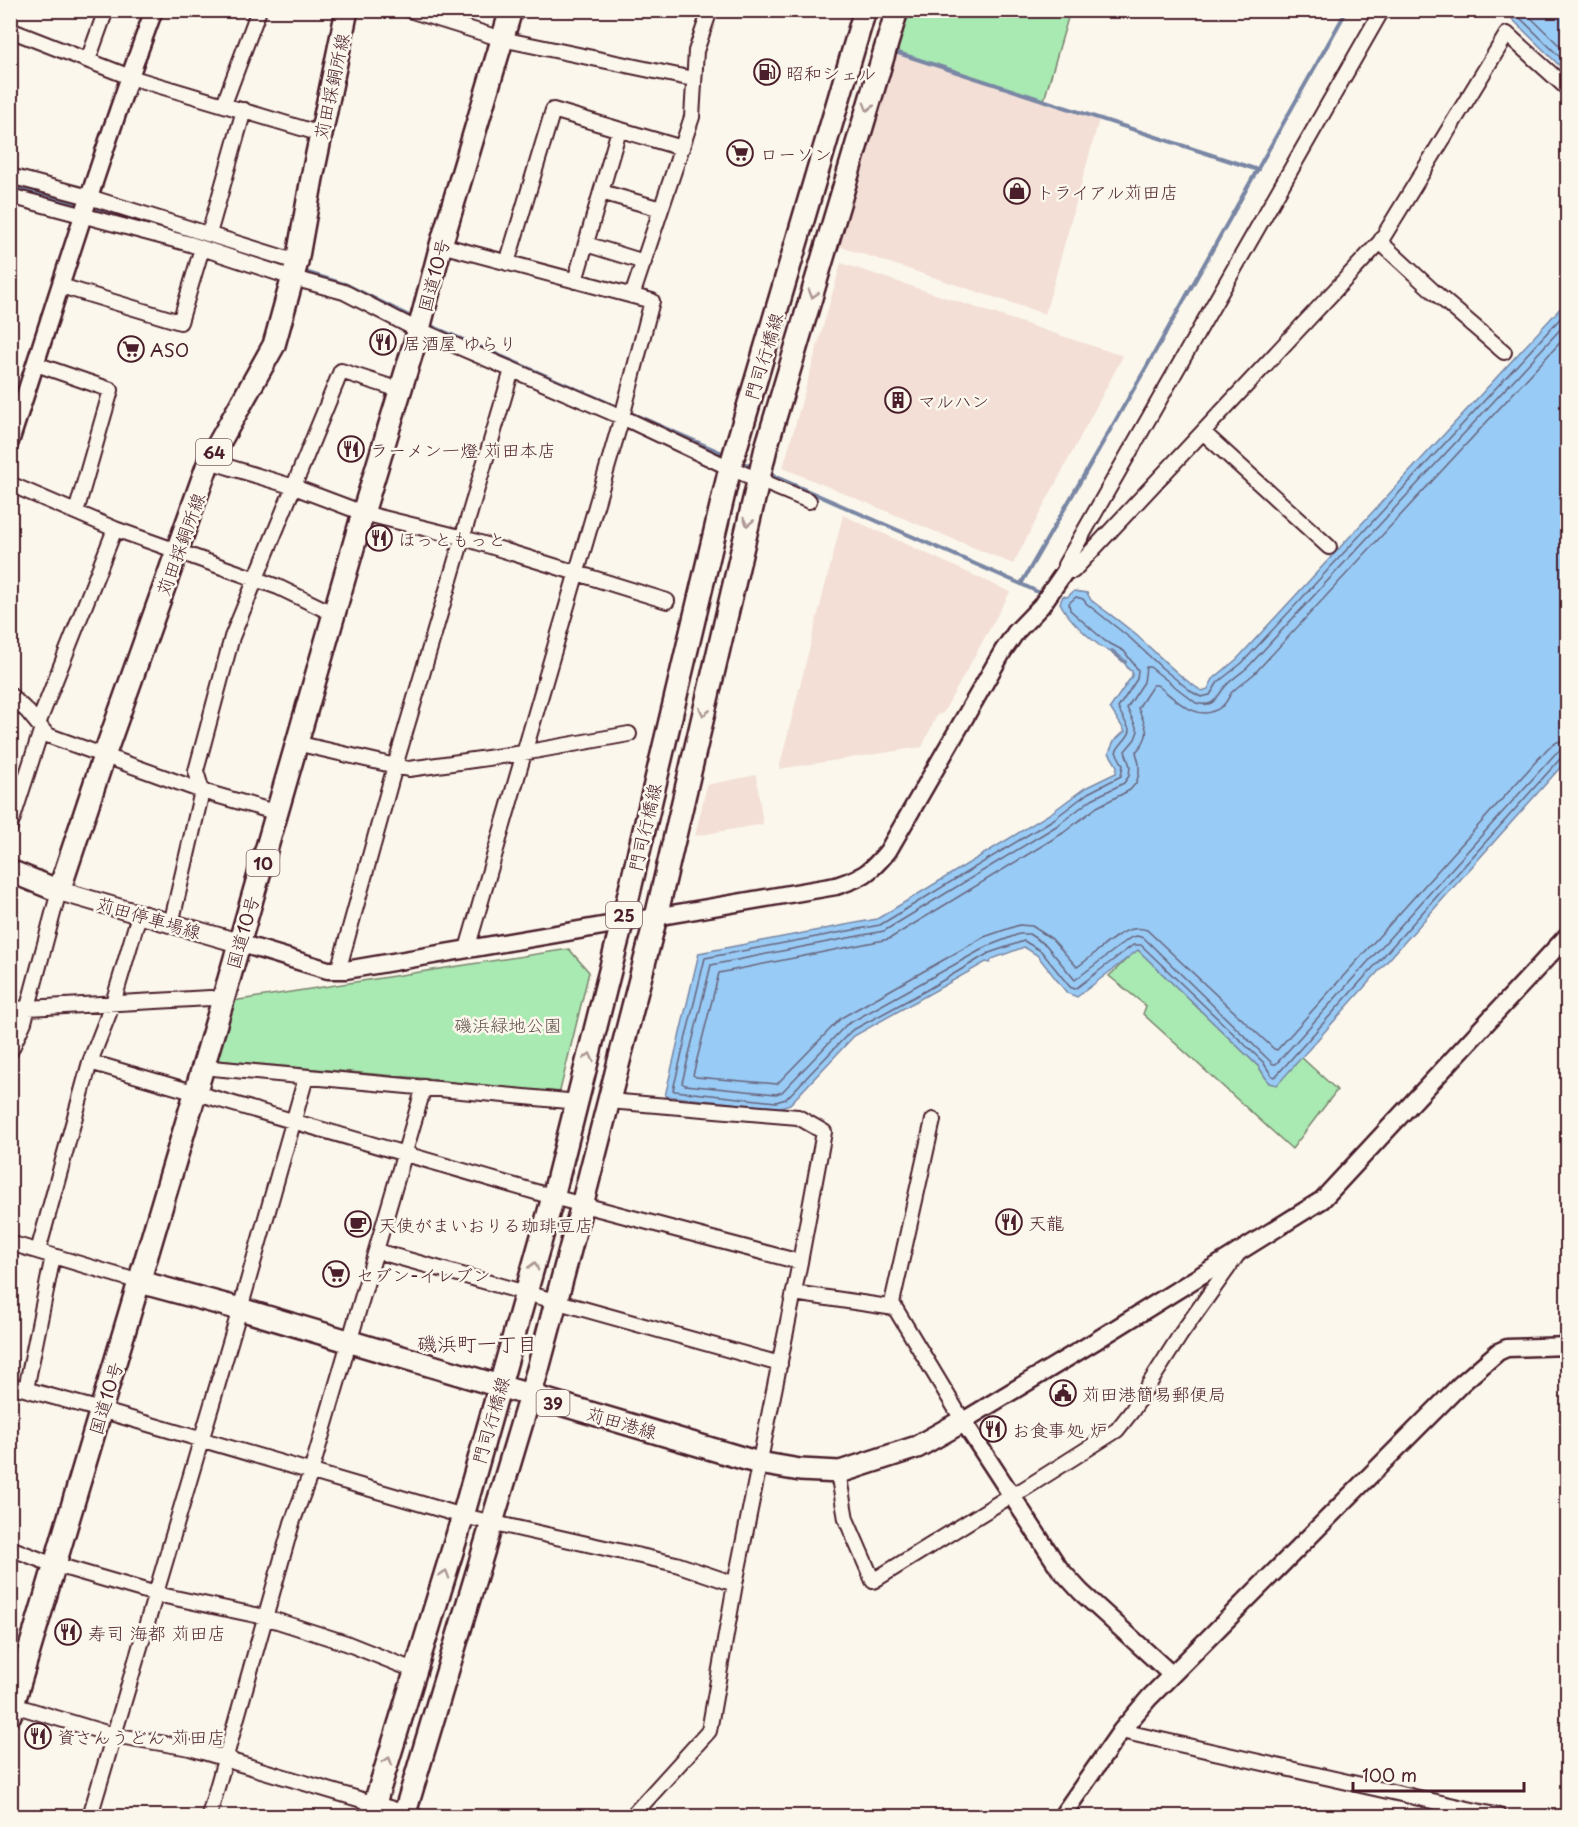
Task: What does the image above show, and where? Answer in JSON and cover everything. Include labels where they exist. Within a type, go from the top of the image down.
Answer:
[{"type":"main road","name":"苅田採銅所線","points":[[59,891],[104,756],[209,461],[274,345],[295,270],[347,10]]},
{"type":"main road","name":"国道10号","points":[[413,327],[441,245],[497,37],[500,10]]},
{"type":"main road","name":"国道10号","points":[[11,1708],[50,1563],[272,812],[497,37],[511,10]]},
{"type":"main road","name":"門司行橋線","points":[[373,1810],[463,1516],[553,1197],[622,922],[730,468],[865,10]]},
{"type":"main road","name":"門司行橋線","points":[[409,1815],[530,1396],[582,1205],[657,916],[758,480],[897,10]]},
{"type":"main road","name":"国道10号","points":[[272,812],[297,743],[329,612]]},
{"type":"main road","points":[[10,871],[59,891]]},
{"type":"main road","name":"苅田停車場線","points":[[59,891],[233,941]]},
{"type":"main road","name":"国道10号","points":[[189,1090],[202,1067],[216,999]]},
{"type":"main road","name":"苅田港線","points":[[133,1280],[240,1309],[759,1463],[800,1470],[840,1472],[917,1447],[963,1421]]},
{"type":"main road","name":"国道10号","points":[[10,1681],[50,1563]]},
{"type":"street","points":[[88,60],[106,10]]},
{"type":"street","points":[[10,442],[89,197],[154,10]]},
{"type":"street","points":[[224,104],[259,10]]},
{"type":"street","points":[[409,10],[497,37],[693,79]]},
{"type":"street","points":[[632,296],[692,117],[696,51],[710,10]]},
{"type":"street","points":[[233,941],[338,971],[836,886],[863,877],[888,850],[1003,651],[1016,632],[1041,606],[1066,570],[1065,566],[1382,10]]},
{"type":"street","points":[[10,30],[130,76],[321,134]]},
{"type":"street","points":[[1066,570],[1073,571],[1380,242],[1508,34],[1568,89]]},
{"type":"street","points":[[209,234],[244,110]]},
{"type":"street","points":[[507,263],[553,110],[682,148]]},
{"type":"street","points":[[575,281],[619,130]]},
{"type":"street","points":[[10,176],[89,197],[209,234],[295,270],[413,327],[809,501]]},
{"type":"street","points":[[601,192],[661,209]]},
{"type":"street","points":[[10,196],[202,248],[295,270]]},
{"type":"street","points":[[1380,242],[1504,352]]},
{"type":"street","points":[[586,244],[644,262]]},
{"type":"street","points":[[441,245],[652,301],[622,417],[467,949]]},
{"type":"street","points":[[61,286],[180,322],[202,248]]},
{"type":"street","points":[[36,364],[111,390],[76,512]]},
{"type":"street","points":[[338,971],[395,766],[512,370]]},
{"type":"street","points":[[171,924],[202,791],[196,771],[232,637],[341,371],[395,388]]},
{"type":"street","points":[[1204,433],[1329,547]]},
{"type":"street","points":[[209,461],[294,487],[358,511],[464,538],[667,601]]},
{"type":"street","points":[[10,484],[115,528],[255,579],[329,612]]},
{"type":"street","points":[[10,826],[39,728],[115,528]]},
{"type":"street","points":[[10,696],[47,735],[202,791],[272,812]]},
{"type":"street","points":[[297,743],[409,769],[523,753],[629,734]]},
{"type":"street","points":[[10,1052],[24,1022],[59,891]]},
{"type":"street","points":[[38,1251],[90,1062],[113,1003],[139,915]]},
{"type":"street","points":[[963,1421],[1322,1200],[1568,935]]},
{"type":"street","points":[[10,1009],[216,999]]},
{"type":"street","points":[[90,1062],[553,1197],[800,1262]]},
{"type":"street","points":[[202,1067],[578,1102]]},
{"type":"street","points":[[90,1816],[306,1077]]},
{"type":"street","points":[[209,1816],[292,1522],[311,1472],[424,1087]]},
{"type":"street","points":[[609,1101],[798,1118],[824,1132],[735,1584],[709,1731],[632,1816]]},
{"type":"street","points":[[933,1120],[892,1303],[1010,1496],[1059,1568],[1081,1592],[1172,1675]]},
{"type":"street","points":[[10,1243],[133,1280]]},
{"type":"street","points":[[376,1251],[780,1364]]},
{"type":"street","points":[[840,1472],[846,1519],[873,1581],[1010,1496],[1024,1490],[1117,1430],[1240,1251]]},
{"type":"street","points":[[26,1389],[53,1256]]},
{"type":"street","points":[[794,1293],[895,1308]]},
{"type":"street","points":[[1062,1816],[1121,1731],[1172,1675],[1461,1384],[1498,1352],[1507,1348],[1568,1346]]},
{"type":"street","points":[[10,1385],[463,1516],[675,1564],[735,1584]]},
{"type":"street","points":[[10,1548],[50,1563],[156,1594],[265,1617],[346,1643],[416,1671]]},
{"type":"street","points":[[11,1708],[113,1735],[190,1748],[217,1756],[226,1755],[234,1762],[264,1770],[373,1810],[409,1815]]},
{"type":"street","points":[[1121,1731],[1499,1816]]},
{"type":"shaded area","points":[[885,49],[1099,120],[1045,314],[829,243]]},
{"type":"shaded area","points":[[841,263],[1123,356],[1013,564],[783,468]]},
{"type":"shaded area","points":[[843,515],[1010,592],[943,713],[937,715],[922,747],[779,769]]},
{"type":"shaded area","points":[[756,775],[763,824],[695,836],[707,785]]},
{"type":"green space","points":[[897,11],[1070,11],[1044,100],[885,49]]},
{"type":"green space","name":"磯浜緑地公園","points":[[569,949],[589,972],[559,1095],[419,1078],[214,1060],[233,1001]]},
{"type":"green space","points":[[1137,949],[1259,1067],[1269,1083],[1277,1084],[1301,1057],[1337,1090],[1292,1149],[1143,1014],[1146,1006],[1109,976]]},
{"type":"water","points":[[1504,11],[1567,11],[1567,73],[1508,15]]},
{"type":"water","points":[[1567,301],[1567,760],[1277,1085],[1269,1083],[1259,1067],[1138,950],[1077,997],[1067,993],[1037,955],[1024,947],[992,959],[990,963],[986,962],[854,1036],[790,1104],[778,1108],[665,1096],[699,953],[877,919],[1051,813],[1085,788],[1116,773],[1117,766],[1109,753],[1114,741],[1125,731],[1110,708],[1132,676],[1132,671],[1119,657],[1100,646],[1072,621],[1060,603],[1063,596],[1067,597],[1074,591],[1087,593],[1091,600],[1135,634],[1184,678],[1202,691],[1208,689],[1213,679],[1237,659]]},
{"type":"waterway","points":[[767,473],[1021,584],[1147,366],[1347,10]]},
{"type":"waterway","points":[[892,51],[1258,170]]},
{"type":"waterway","points":[[10,185],[82,206]]},
{"type":"waterway","points":[[89,208],[174,233]]},
{"type":"waterway","points":[[207,243],[289,267]]},
{"type":"waterway","points":[[302,271],[347,285],[413,318]]},
{"type":"waterway","points":[[429,325],[620,408]]},
{"type":"waterway","points":[[626,411],[727,455]]},
{"type":"waterway","points":[[739,461],[754,467]]},
{"type":"waterway","points":[[1021,584],[1044,595]]},
{"type":"waterway","points":[[1112,651],[1125,662]]},
{"type":"place","name":"昭和シェル","points":[[767,72]]},
{"type":"place","name":"ローソン","points":[[740,153]]},
{"type":"place","name":"トライアル苅田店","points":[[1017,191]]},
{"type":"place","name":"居酒屋 ゆらり","points":[[383,342]]},
{"type":"place","name":"ASO","points":[[131,349]]},
{"type":"place","name":"マルハン","points":[[898,400]]},
{"type":"place","name":"ラーメン一燈 苅田本店","points":[[351,449]]},
{"type":"place","name":"ほっともっと","points":[[379,538]]},
{"type":"place","name":"天龍","points":[[1009,1222]]},
{"type":"place","name":"天使がまいおりる珈琲豆店","points":[[358,1224]]},
{"type":"place","name":"セブン-イレブン","points":[[336,1274]]},
{"type":"place","name":"苅田港簡易郵便局","points":[[1063,1393]]},
{"type":"place","name":"お食事処 炉","points":[[993,1429]]},
{"type":"place","name":"寿司 海都 苅田店","points":[[68,1632]]},
{"type":"place","name":"資さんうどん 苅田店","points":[[38,1736]]},
{"type":"district","name":"磯浜町一丁目","points":[[477,1343]]}]
